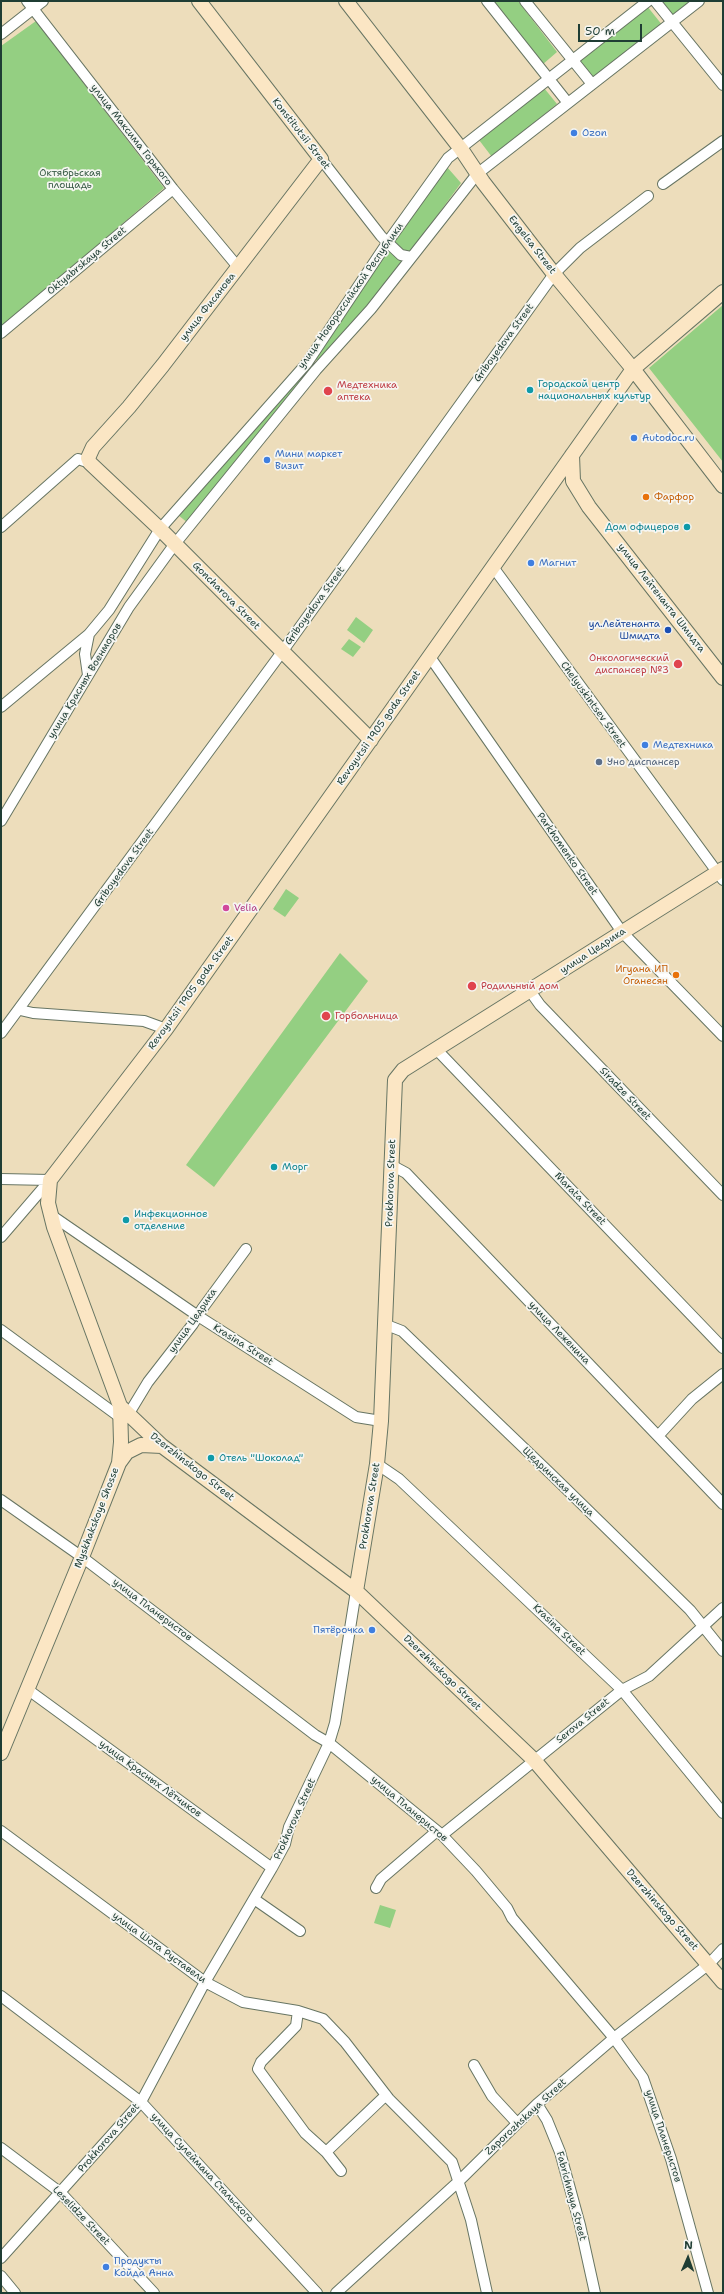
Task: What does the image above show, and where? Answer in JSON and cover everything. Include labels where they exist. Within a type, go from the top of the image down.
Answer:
[{"type":"street","points":[[1,34],[30,5],[43,1]]},
{"type":"street","name":"Konstitutsii Street","points":[[199,1],[387,243],[401,255],[411,257]]},
{"type":"street","name":"Engelsa Street","points":[[346,1],[462,149],[477,174],[554,274],[633,369],[723,486]]},
{"type":"street","points":[[487,1],[548,80],[568,103]]},
{"type":"street","points":[[525,1],[592,84]]},
{"type":"street","name":"улица Новороссийской Республики","points":[[1,707],[89,634],[108,610],[160,529],[307,363],[387,243],[448,158],[462,149],[648,1]]},
{"type":"street","points":[[655,1],[723,85]]},
{"type":"street","name":"улица Новороссийской Республики","points":[[174,545],[316,370],[371,309],[477,174],[699,1]]},
{"type":"street","name":"улица Максима Горького","points":[[30,5],[173,189],[238,267]]},
{"type":"street","points":[[664,184],[723,141]]},
{"type":"street","name":"улица Фисанова","points":[[1,527],[87,455],[129,407],[321,159]]},
{"type":"street","name":"Oktyabrskaya Street","points":[[1,333],[173,189]]},
{"type":"street","name":"Griboyedova Street","points":[[1,1033],[5,1021],[20,1010],[282,652],[554,274],[580,248],[648,196]]},
{"type":"street","name":"Revoyutsii 1905 goda Street","points":[[1,1238],[50,1183],[166,1029],[633,369],[723,292]]},
{"type":"street","name":"Goncharova Street","points":[[87,455],[174,545],[371,740]]},
{"type":"street","name":"улица Лейтенанта Шмидта","points":[[572,455],[573,481],[589,507],[723,678]]},
{"type":"street","name":"улица Красных Военморов","points":[[1,821],[129,607],[174,545]]},
{"type":"street","name":"Chelyuskintsev Street","points":[[493,567],[721,874]]},
{"type":"street","points":[[88,675],[85,654],[89,634]]},
{"type":"street","name":"Parkhomenko Street","points":[[430,657],[622,932],[723,1036]]},
{"type":"street","name":"улица Цедрика","points":[[394,1093],[395,1080],[403,1070],[437,1050],[622,932],[721,874]]},
{"type":"street","name":"Siradze Street","points":[[530,991],[540,1005],[723,1195]]},
{"type":"street","points":[[20,1010],[33,1013],[144,1022],[166,1029]]},
{"type":"street","name":"Marata Street","points":[[437,1050],[723,1348]]},
{"type":"street","name":"Prokhorova Street","points":[[1,2258],[61,2193],[141,2102],[204,1982],[285,1844],[289,1827],[329,1743],[335,1723],[377,1464],[381,1421],[394,1093]]},
{"type":"street","name":"улица Леженина","points":[[392,1166],[406,1173],[723,1504]]},
{"type":"street","points":[[1,1179],[28,1180],[50,1183]]},
{"type":"street","points":[[28,1180],[36,1188],[36,1195],[33,1202]]},
{"type":"street","name":"Myskhakskoye Shosse","points":[[1,1753],[119,1463],[123,1413],[51,1215],[47,1198],[50,1183]]},
{"type":"street","name":"Krasina Street","points":[[51,1215],[198,1316],[356,1417],[381,1421]]},
{"type":"street","name":"улица Цедрика","points":[[123,1413],[198,1316],[234,1263],[246,1249]]},
{"type":"street","name":"Щедринская улица","points":[[384,1324],[402,1331],[690,1610],[723,1651]]},
{"type":"street","points":[[1,1330],[123,1413]]},
{"type":"street","points":[[658,1436],[692,1399],[723,1374]]},
{"type":"street","name":"Dzerzhinskogo Street","points":[[123,1413],[162,1446],[356,1590],[534,1760],[723,1982]]},
{"type":"street","points":[[119,1463],[127,1452],[141,1445],[162,1446]]},
{"type":"street","name":"Krasina Street","points":[[377,1464],[410,1489],[622,1690],[723,1813]]},
{"type":"street","name":"улица Планеристов","points":[[1,1500],[82,1557],[315,1735],[329,1743],[439,1833],[476,1871],[507,1908],[512,1918],[614,2038],[643,2078],[649,2091],[671,2159],[708,2293]]},
{"type":"street","points":[[327,1569],[344,1573],[351,1572],[355,1568],[362,1554]]},
{"type":"street","name":"Serova Street","points":[[376,1888],[381,1879],[622,1690],[649,1676],[723,1608]]},
{"type":"street","name":"улица Красных Лётчиков","points":[[27,1690],[272,1868]]},
{"type":"street","name":"улица Шота Руставели","points":[[1,1832],[204,1982],[243,2002],[298,2010],[323,2019],[345,2042],[386,2095],[452,2162],[471,2220],[487,2293]]},
{"type":"street","points":[[254,1899],[300,1931]]},
{"type":"street","name":"Zaporozhskaya Street","points":[[336,2293],[458,2182],[537,2104],[614,2038],[709,1964],[723,1949]]},
{"type":"street","name":"улица Сулеймана Стальского","points":[[1,1996],[141,2102],[317,2293]]},
{"type":"street","points":[[298,2010],[296,2026],[262,2062],[258,2069],[305,2133],[326,2152],[341,2172]]},
{"type":"street","points":[[474,2065],[492,2096],[517,2123]]},
{"type":"street","points":[[326,2152],[386,2095]]},
{"type":"street","name":"Fabrichnaya Street","points":[[537,2104],[547,2120],[560,2152],[580,2225],[595,2293]]},
{"type":"street","name":"Leselidze Street","points":[[1,2148],[61,2193],[154,2293]]},
{"type":"street","points":[[1,2276],[15,2293]]},
{"type":"green space","points":[[492,1],[518,1],[557,52],[542,65]]},
{"type":"green space","points":[[662,1],[691,1],[673,15]]},
{"type":"green space","points":[[647,6],[663,26],[593,80],[578,61]]},
{"type":"green space","name":"Октябрьская площадь","points":[[36,21],[164,188],[1,328],[1,46]]},
{"type":"green space","points":[[544,88],[557,104],[492,157],[479,140]]},
{"type":"green space","points":[[447,167],[461,183],[409,254],[392,241]]},
{"type":"green space","points":[[387,249],[403,260],[369,305],[320,363],[314,358]]},
{"type":"green space","points":[[723,305],[723,462],[649,368]]},
{"type":"green space","points":[[309,365],[313,369],[188,523],[178,515]]},
{"type":"green space","points":[[356,617],[373,630],[364,643],[347,630]]},
{"type":"green space","points":[[349,639],[361,647],[353,657],[341,649]]},
{"type":"green space","points":[[286,889],[299,898],[285,917],[273,909]]},
{"type":"green space","points":[[340,953],[368,981],[214,1187],[186,1165]]},
{"type":"green space","points":[[380,1905],[396,1910],[390,1928],[374,1923]]},
{"type":"place","name":"Ozon","points":[[574,133]]},
{"type":"place","name":"Городской центр национальных культур","points":[[530,390]]},
{"type":"place","name":"Медтехника аптека","points":[[328,391]]},
{"type":"place","name":"Autodoc.ru","points":[[634,438]]},
{"type":"place","name":"Мини маркет Визит","points":[[267,460]]},
{"type":"place","name":"Фарфор","points":[[646,497]]},
{"type":"place","name":"Дом офицеров","points":[[687,527]]},
{"type":"place","name":"Магнит","points":[[531,563]]},
{"type":"place","name":"ул.Лейтенанта Шмидта","points":[[668,630]]},
{"type":"place","name":"Онкологический диспансер №3","points":[[678,664]]},
{"type":"place","name":"Медтехника","points":[[645,745]]},
{"type":"place","name":"Уно диспансер","points":[[599,762]]},
{"type":"place","name":"Velia","points":[[226,908]]},
{"type":"place","name":"Игуана ИП Оганесян","points":[[676,975]]},
{"type":"place","name":"Родильный дом","points":[[472,986]]},
{"type":"place","name":"Горбольница","points":[[326,1016]]},
{"type":"place","name":"Морг","points":[[274,1167]]},
{"type":"place","name":"Инфекционное отделение","points":[[126,1220]]},
{"type":"place","name":"Отель \"Шоколад\"","points":[[211,1458]]},
{"type":"place","name":"Пятёрочка","points":[[372,1630]]},
{"type":"place","name":"Продукты Койда Анна","points":[[106,2267]]}]
